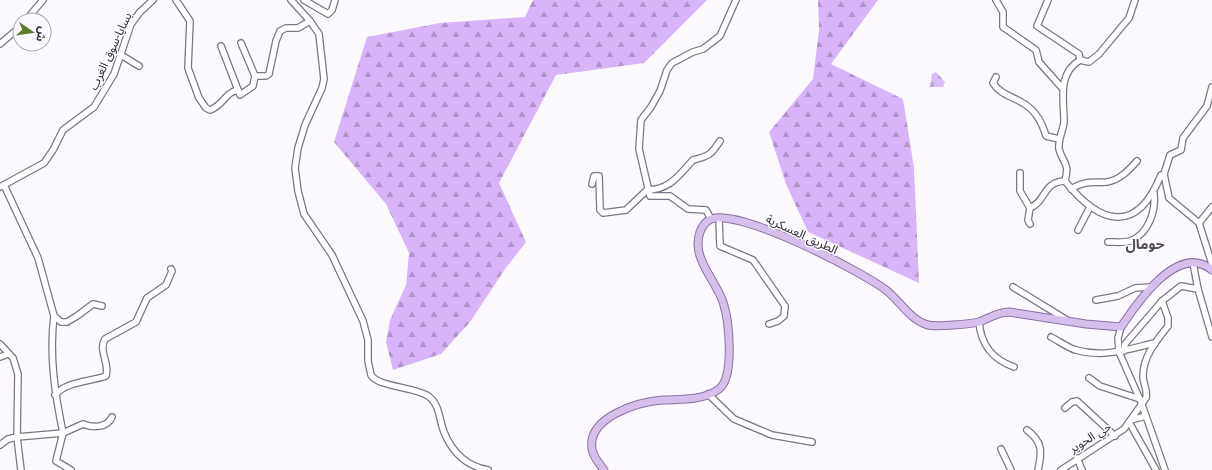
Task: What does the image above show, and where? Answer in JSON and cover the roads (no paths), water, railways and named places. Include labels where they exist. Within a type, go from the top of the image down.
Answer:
[{"type":"main road","name":"الطريق العسكرية","points":[[711,219],[735,219],[758,226],[839,263],[885,289],[914,317],[927,325],[979,322],[1003,312],[1009,312],[1071,322],[1121,326]]},
{"type":"main road","points":[[604,470],[595,458],[592,443],[597,430],[612,416],[636,404],[688,399],[708,394],[722,386],[727,376],[728,368],[724,307],[718,291],[703,263],[698,247],[702,227],[711,219]]},
{"type":"main road","points":[[1121,326],[1151,287],[1176,267],[1183,263],[1193,263],[1203,264],[1212,270]]},
{"type":"street","points":[[33,12],[43,0]]},
{"type":"street","name":"بسايا-سوق الغرب","points":[[2,186],[33,170],[49,157],[63,130],[89,111],[99,100],[114,74],[131,24],[140,12],[153,0]]},
{"type":"street","points":[[176,0],[190,21],[188,68],[204,105],[210,110],[216,108],[228,94],[238,90]]},
{"type":"street","points":[[291,0],[310,21],[319,34],[324,79],[320,96],[305,125],[296,159],[298,191],[304,214],[332,255],[363,321],[368,340],[368,366],[373,378],[414,390],[428,396],[437,407],[444,432],[455,451],[475,469],[488,470]]},
{"type":"street","points":[[304,0],[328,14],[332,10],[335,0]]},
{"type":"street","points":[[711,219],[705,209],[688,209],[670,196],[651,197],[647,190],[645,168],[638,141],[641,120],[651,107],[660,91],[667,70],[672,63],[686,55],[703,49],[720,36],[736,0]]},
{"type":"street","points":[[996,0],[1003,12],[1003,27],[1036,50],[1039,62],[1062,89]]},
{"type":"street","points":[[1048,0],[1037,26],[1079,54],[1080,60]]},
{"type":"street","points":[[1135,0],[1129,18],[1099,54],[1089,62],[1080,60],[1070,67],[1062,89],[1064,122],[1059,139],[1059,148],[1067,165],[1065,181],[1071,189],[1090,207],[1112,218],[1121,218],[1138,210],[1154,193]]},
{"type":"street","points":[[255,76],[266,76],[269,74],[280,31],[286,28],[298,28],[310,21]]},
{"type":"street","points":[[0,44],[12,34]]},
{"type":"street","points":[[221,46],[240,95],[253,86],[255,76],[241,43]]},
{"type":"street","points":[[121,55],[139,66]]},
{"type":"street","points":[[996,77],[993,83],[996,88],[1033,111],[1042,124],[1048,137],[1059,139]]},
{"type":"street","points":[[1212,87],[1207,106],[1184,138],[1181,150],[1170,155],[1164,174],[1169,198],[1199,223],[1212,264]]},
{"type":"street","points":[[592,184],[594,176],[600,176],[600,210],[602,213],[626,210],[647,190],[658,190],[681,176],[693,160],[708,156],[713,152],[720,141]]},
{"type":"street","points":[[1071,189],[1086,182],[1107,182],[1118,178],[1137,161]]},
{"type":"street","points":[[1020,173],[1020,191],[1030,208],[1028,220],[1030,224]]},
{"type":"street","points":[[1108,242],[1129,241],[1142,232],[1152,216],[1154,209],[1154,193],[1161,175],[1164,174]]},
{"type":"street","points":[[1030,208],[1034,207],[1047,188],[1053,183],[1065,181]]},
{"type":"street","points":[[2,186],[38,258],[54,316],[51,343],[55,395],[63,433],[56,461],[71,470]]},
{"type":"street","points":[[1078,230],[1090,207]]},
{"type":"street","points":[[1199,223],[1212,207]]},
{"type":"street","points":[[719,218],[720,246],[753,260],[785,306],[784,316],[778,321],[769,324]]},
{"type":"street","points":[[1193,263],[1198,289],[1212,337]]},
{"type":"street","points":[[55,395],[59,390],[70,385],[106,376],[108,369],[102,348],[104,339],[136,322],[147,298],[166,285],[171,269]]},
{"type":"street","points":[[1122,352],[1127,341],[1162,301],[1181,286],[1198,289]]},
{"type":"street","points":[[1014,287],[1071,322]]},
{"type":"street","points":[[1096,300],[1118,296],[1135,288],[1151,287]]},
{"type":"street","points":[[1130,421],[1141,401],[1147,395],[1143,374],[1149,352],[1168,326],[1166,310],[1162,301]]},
{"type":"street","points":[[54,316],[61,322],[67,322],[93,304],[102,306]]},
{"type":"street","points":[[979,322],[983,342],[989,351],[1002,362],[1014,367]]},
{"type":"street","points":[[1121,326],[1118,338],[1122,352],[1165,470]]},
{"type":"street","points":[[1051,337],[1075,350],[1099,354],[1122,352],[1155,343]]},
{"type":"street","points":[[0,344],[13,358],[18,374],[17,437],[20,470]]},
{"type":"street","points":[[0,357],[8,354]]},
{"type":"street","points":[[1089,378],[1100,386],[1141,401]]},
{"type":"street","points":[[708,394],[734,419],[772,435],[812,442]]},
{"type":"street","points":[[1066,408],[1077,400],[1115,436]]},
{"type":"street","points":[[1130,421],[1146,416]]},
{"type":"street","points":[[0,444],[8,439],[17,437],[63,433],[83,424],[89,426],[105,426],[109,423],[112,417]]},
{"type":"street","points":[[1130,421],[1156,470]]},
{"type":"street","name":"حي الحوير","points":[[1061,470],[1077,458],[1115,436],[1130,421]]},
{"type":"street","points":[[1027,430],[1034,435],[1040,444],[1042,452],[1038,470]]},
{"type":"street","points":[[1001,449],[1011,470]]},
{"type":"street","points":[[1077,458],[1082,470]]},
{"type":"district","name":"حومال","points":[[1145,243]]}]
